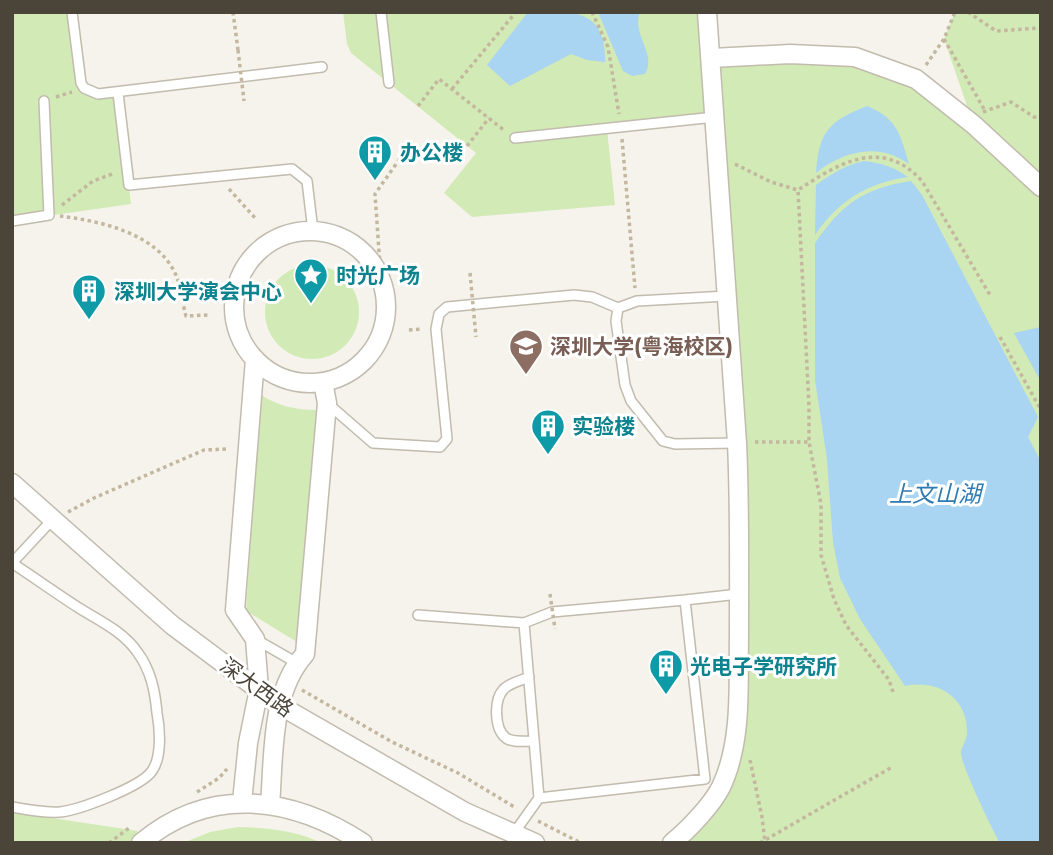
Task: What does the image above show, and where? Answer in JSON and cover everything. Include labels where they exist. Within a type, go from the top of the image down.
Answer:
[{"type":"street","points":[[672,843],[685,832],[732,755],[738,707],[737,443],[707,12]]},
{"type":"street","points":[[712,58],[790,54],[855,57],[916,79],[980,117],[1041,187]]},
{"type":"street","points":[[313,231],[347,240],[362,251],[381,280],[386,297],[386,314],[377,344],[354,370],[323,382],[289,380],[271,372],[255,359],[238,330],[235,312],[240,279],[249,263],[270,243],[283,236],[313,231]]},
{"type":"street","points":[[242,802],[248,743],[259,689],[256,639],[235,610],[255,359]]},
{"type":"street","points":[[270,805],[279,705],[297,663],[305,654],[327,404],[323,382]]},
{"type":"street","name":"深大西路","points":[[12,482],[172,625],[279,705],[465,812],[535,843]]},
{"type":"street","points":[[141,843],[168,824],[190,813],[226,803],[242,802],[308,814],[363,843]]},
{"type":"lane","points":[[72,12],[78,66],[84,89],[98,94],[322,67]]},
{"type":"lane","points":[[381,12],[389,83]]},
{"type":"lane","points":[[118,93],[129,185],[292,169],[307,181],[313,231]]},
{"type":"lane","points":[[12,221],[49,215],[44,101]]},
{"type":"lane","points":[[515,138],[715,117]]},
{"type":"lane","points":[[327,404],[373,443],[440,447],[447,439],[436,329],[439,314],[447,307],[574,295],[592,297],[618,308],[636,301],[728,296]]},
{"type":"lane","points":[[618,308],[616,321],[625,385],[631,401],[663,441],[675,444],[737,443]]},
{"type":"lane","points":[[12,807],[44,813],[64,812],[89,805],[140,781],[152,771],[157,755],[159,726],[153,685],[148,668],[137,651],[118,631],[12,563],[52,520]]},
{"type":"lane","points":[[418,615],[524,623],[552,612],[739,594]]},
{"type":"lane","points":[[539,798],[713,783],[685,600]]},
{"type":"lane","points":[[514,833],[539,798],[524,623]]},
{"type":"lane","points":[[256,639],[297,663]]},
{"type":"lane","points":[[529,677],[507,686],[496,703],[499,729],[504,737],[512,741],[534,741]]},
{"type":"path","points":[[233,12],[244,101]]},
{"type":"path","points":[[452,89],[516,12]]},
{"type":"path","points":[[592,12],[608,47],[620,127],[636,301]]},
{"type":"path","points":[[916,79],[944,39],[955,12]]},
{"type":"path","points":[[968,12],[996,31],[1041,28]]},
{"type":"path","points":[[944,39],[980,117]]},
{"type":"path","points":[[418,106],[439,79],[515,138]]},
{"type":"path","points":[[44,101],[84,89]]},
{"type":"path","points":[[980,117],[1011,102],[1034,117],[1041,117]]},
{"type":"path","points":[[980,117],[994,119]]},
{"type":"path","points":[[467,146],[489,118]]},
{"type":"path","points":[[381,280],[375,194],[401,157]]},
{"type":"path","points":[[719,157],[771,182],[798,190],[835,166],[859,158],[884,159],[913,171],[922,181],[990,295]]},
{"type":"path","points":[[49,215],[93,181],[127,168]]},
{"type":"path","points":[[217,177],[256,219]]},
{"type":"path","points":[[798,190],[809,442],[821,504],[821,555],[834,599],[846,625],[890,680],[893,692]]},
{"type":"path","points":[[49,215],[86,219],[121,230],[154,246],[175,273],[186,316],[209,315]]},
{"type":"path","points":[[470,273],[476,337]]},
{"type":"path","points":[[1000,337],[1040,410]]},
{"type":"path","points":[[737,443],[809,442]]},
{"type":"path","points":[[52,520],[94,498],[204,450],[227,449]]},
{"type":"path","points":[[550,594],[555,629]]},
{"type":"path","points":[[289,681],[313,698],[458,774],[581,843]]},
{"type":"path","points":[[749,756],[762,817],[763,842],[892,767]]},
{"type":"green space","points":[[12,12],[72,12],[84,88],[118,93],[131,204],[12,221]]},
{"type":"green space","points":[[343,12],[707,12],[712,58],[855,57],[916,79],[973,123],[944,39],[955,12],[1041,12],[1041,843],[672,843],[686,832],[732,755],[739,615],[715,118],[607,129],[615,205],[472,217],[444,193],[476,153],[351,53],[347,44]]},
{"type":"green space","points":[[312,265],[330,269],[345,279],[355,294],[359,312],[355,330],[345,345],[330,355],[312,359],[294,355],[279,345],[269,330],[265,312],[269,294],[279,279],[294,269]]},
{"type":"green space","points":[[260,394],[287,406],[316,410],[297,642],[246,611]]},
{"type":"green space","points":[[12,812],[138,831],[129,843],[12,843]]},
{"type":"green space","points":[[238,827],[302,835],[322,843],[183,843],[210,832]]},
{"type":"water","points":[[528,12],[558,12],[583,16],[599,31],[604,44],[605,62],[587,60],[571,54],[510,86],[487,65]]},
{"type":"water","points":[[598,12],[640,12],[639,28],[648,59],[645,74],[632,76],[623,71]]},
{"type":"water","points":[[867,106],[892,122],[909,164],[889,154],[870,151],[850,154],[816,173],[820,147],[828,129],[843,117]]},
{"type":"water","points":[[864,161],[887,166],[908,177],[879,184],[855,196],[833,212],[815,235],[816,185],[838,170]]},
{"type":"water","name":"上文山湖","points":[[911,181],[922,195],[1038,417],[1028,437],[1041,462],[1041,843],[1000,843],[962,760],[961,751],[967,733],[962,709],[956,700],[939,688],[928,685],[905,686],[860,619],[840,578],[833,542],[827,459],[815,380],[815,243],[835,218],[856,200],[880,188]]},
{"type":"water","points":[[1041,327],[1041,382],[1014,333]]},
{"type":"place","name":"办公楼","points":[[375,182]]},
{"type":"place","name":"时光广场","points":[[311,305]]},
{"type":"place","name":"深圳大学演会中心","points":[[89,321]]},
{"type":"place","name":"深圳大学(粤海校区)","points":[[526,376]]},
{"type":"place","name":"实验楼","points":[[548,456]]},
{"type":"place","name":"光电子学研究所","points":[[666,696]]}]
